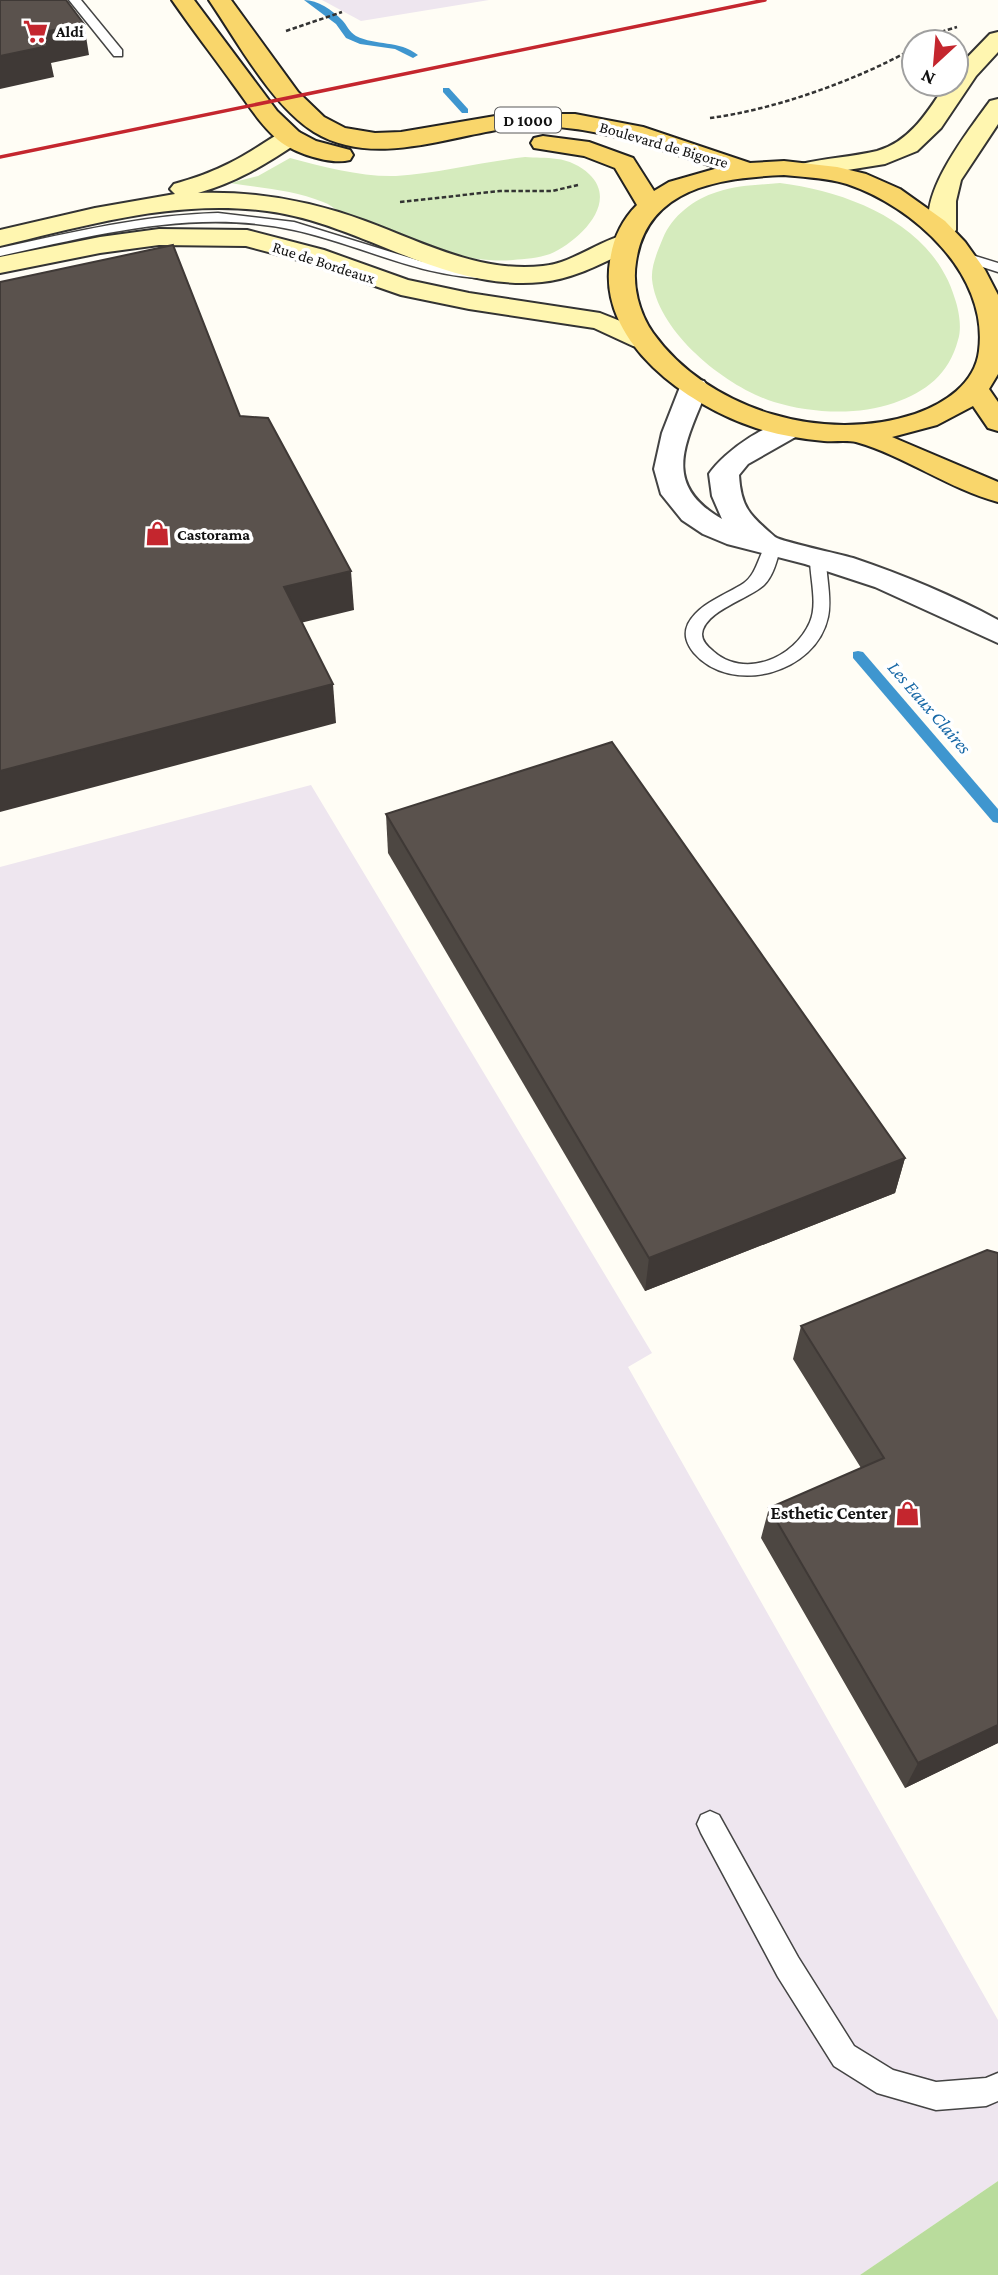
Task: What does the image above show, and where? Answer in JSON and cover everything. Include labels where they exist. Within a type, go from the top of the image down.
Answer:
[{"type":"main road","name":"D 1000","points":[[183,0],[269,116],[290,137],[326,152],[385,161],[413,160],[516,144],[589,149],[624,163],[650,206]]},
{"type":"main road","name":"Boulevard de Bigorre","points":[[220,0],[283,86],[316,123],[351,137],[391,140],[535,119],[605,125],[706,158],[752,169]]},
{"type":"main road","points":[[991,362],[954,408],[930,419],[898,429],[858,433],[789,429],[746,416],[715,401],[694,387],[643,340],[630,316],[621,289],[621,262],[637,222],[650,206],[671,190],[694,180],[752,169],[810,169],[885,157],[908,146],[932,123],[967,71],[998,39]]},
{"type":"main road","points":[[943,230],[943,201],[949,180],[998,106]]},
{"type":"main road","points":[[0,238],[111,213],[220,179],[245,167],[290,137]]},
{"type":"main road","points":[[810,169],[865,182],[899,198],[943,230],[987,270],[993,305],[991,362],[998,422]]},
{"type":"main road","points":[[111,213],[213,200],[256,201],[330,217],[484,271],[517,275],[543,274],[564,268],[627,242]]},
{"type":"main road","name":"Rue de Bordeaux","points":[[0,265],[100,245],[159,237],[247,238],[314,256],[401,287],[504,307],[600,321],[643,340]]},
{"type":"main road","points":[[858,433],[938,465],[998,494]]},
{"type":"street","points":[[694,387],[668,457],[668,476],[676,496],[691,512],[717,529],[818,558],[957,612],[998,633]]},
{"type":"street","points":[[773,546],[747,529],[731,513],[725,496],[724,474],[738,458],[789,429]]},
{"type":"lane","points":[[75,0],[118,53]]},
{"type":"lane","points":[[0,252],[163,218],[208,216],[295,226],[412,266],[467,276],[517,275]]},
{"type":"lane","points":[[412,266],[448,287],[504,307]]},
{"type":"lane","points":[[773,546],[761,578],[743,593],[705,613],[694,630],[695,643],[711,662],[738,671],[760,670],[790,657],[810,638],[820,619],[818,558]]},
{"type":"lane","points":[[710,1824],[788,1967],[844,2056],[887,2083],[936,2096],[986,2092],[998,2087]]},
{"type":"path","points":[[321,19],[342,12]]},
{"type":"path","points":[[656,140],[704,119],[748,113],[881,66],[900,56]]},
{"type":"shaded area","points":[[322,0],[489,0],[361,21]]},
{"type":"shaded area","points":[[311,785],[652,1353],[628,1367],[998,2020],[998,2181],[860,2275],[0,2275],[0,867]]},
{"type":"green space","points":[[525,157],[561,160],[578,166],[589,174],[597,185],[600,197],[592,220],[572,241],[550,254],[513,260],[476,259],[409,245],[354,223],[327,204],[312,198],[230,183],[258,176],[290,158],[356,173],[396,176]]},
{"type":"green space","points":[[780,183],[834,194],[860,204],[886,216],[928,250],[944,273],[955,299],[960,330],[949,363],[926,387],[906,399],[865,410],[834,412],[788,406],[755,395],[735,384],[697,355],[666,318],[657,299],[652,274],[659,248],[672,223],[685,209],[708,195],[732,188]]},
{"type":"green space","points":[[998,2181],[998,2275],[860,2275]]},
{"type":"building","points":[[0,0],[66,0],[84,24],[39,33],[48,46],[0,56]]},
{"type":"building","name":"Castorama","points":[[173,245],[240,416],[268,418],[351,571],[284,587],[333,684],[0,771],[0,282]]},
{"type":"building","points":[[612,742],[905,1158],[649,1258],[386,814]]},
{"type":"building","name":"Esthetic Center","points":[[987,1250],[998,1253],[998,1725],[918,1763],[769,1508],[884,1458],[801,1326]]},
{"type":"waterway","name":"Les Eaux Claires","points":[[309,0],[339,22],[349,36],[360,41],[397,47],[413,55]]},
{"type":"waterway","name":"Les Eaux Claires","points":[[446,90],[465,111]]},
{"type":"waterway","name":"Les Eaux Claires","points":[[858,655],[998,818]]},
{"type":"railway","points":[[0,157],[765,0]]},
{"type":"place","name":"Aldi","points":[[36,31]]},
{"type":"place","name":"Castorama","points":[[157,534]]},
{"type":"place","name":"Esthetic Center","points":[[908,1513]]}]
